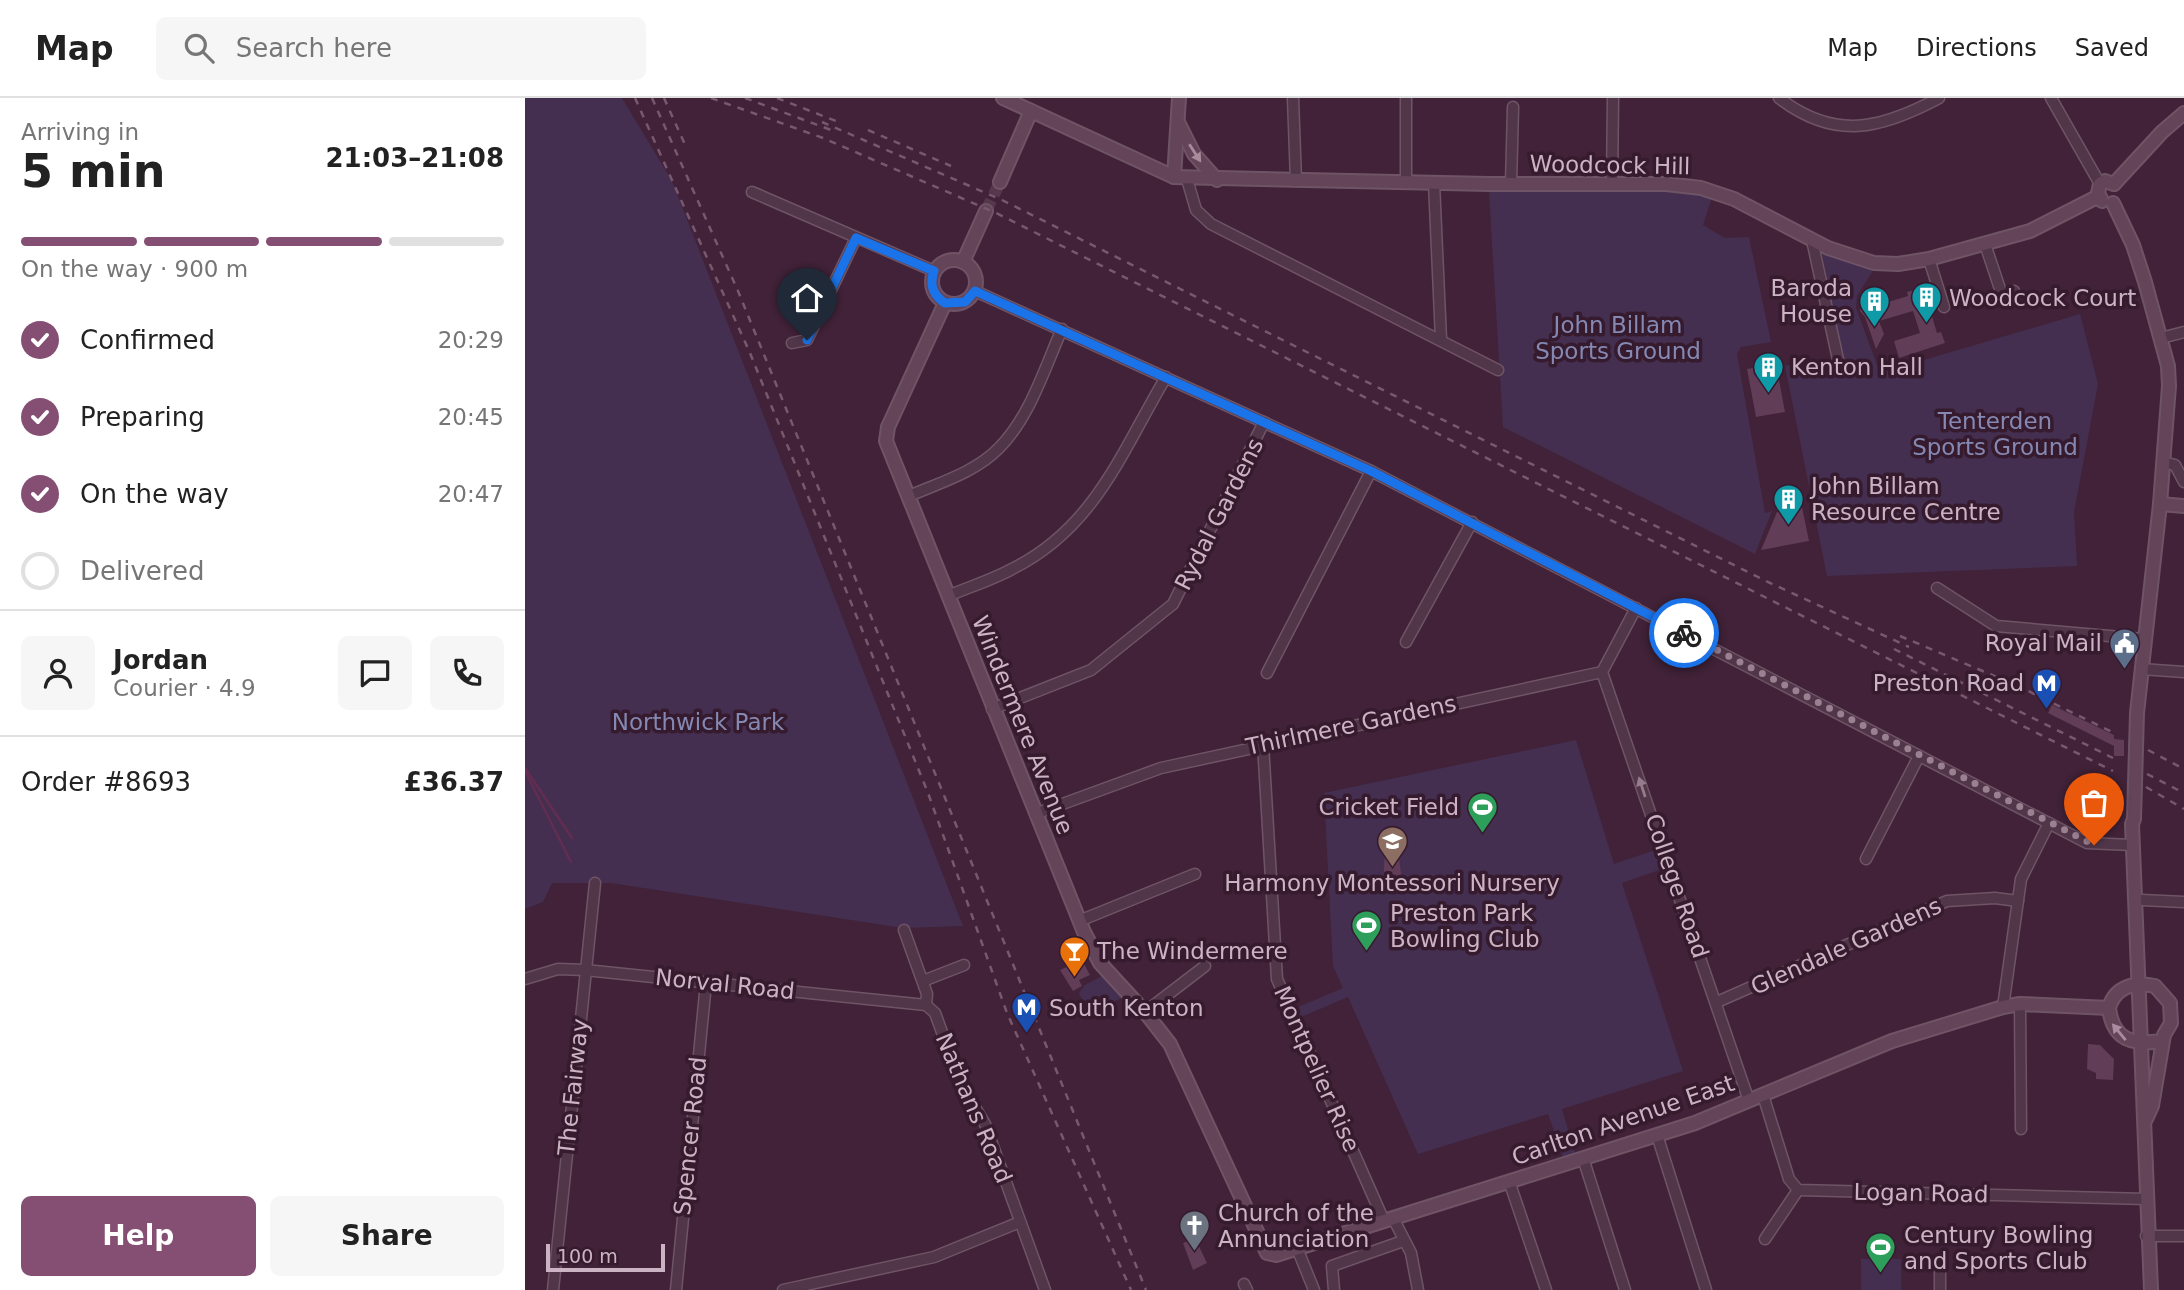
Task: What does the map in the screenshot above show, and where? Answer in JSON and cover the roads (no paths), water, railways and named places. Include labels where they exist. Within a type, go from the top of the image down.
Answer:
[{"type":"street","points":[[1003,98],[1180,178]]},
{"type":"street","points":[[1178,98],[1180,178],[1196,210],[1211,224],[1498,370]]},
{"type":"street","points":[[1293,98],[1296,181]]},
{"type":"street","points":[[1406,98],[1406,182]]},
{"type":"street","points":[[1612,184],[1613,98]]},
{"type":"street","points":[[1779,98],[1797,112],[1825,122],[1873,126],[1939,98]]},
{"type":"street","points":[[2051,98],[2099,190],[2103,203],[2113,204]]},
{"type":"street","points":[[1511,184],[1513,107]]},
{"type":"street","points":[[1000,182],[1031,111]]},
{"type":"street","points":[[2114,184],[2136,158],[2184,113]]},
{"type":"street","points":[[1179,123],[1194,154],[1217,180]]},
{"type":"street","name":"Woodcock Hill","points":[[1180,178],[1612,184],[1701,188],[1734,199],[1812,240],[1874,263],[1898,264],[1929,259],[2030,231],[2099,190]]},
{"type":"street","points":[[2099,190],[2105,181],[2114,184]]},
{"type":"street","points":[[1434,183],[1441,339]]},
{"type":"street","points":[[2114,184],[2117,195],[2113,204],[2133,245],[2161,338],[2169,386],[2160,504],[2141,669],[2131,845],[2134,912],[2138,916],[2147,1236],[2151,1290]]},
{"type":"street","points":[[752,192],[934,271]]},
{"type":"street","points":[[963,262],[986,211]]},
{"type":"street","points":[[792,343],[807,340],[856,238]]},
{"type":"street","points":[[1812,240],[1839,364]]},
{"type":"street","points":[[1985,244],[2002,295]]},
{"type":"street","points":[[1929,259],[1944,307]]},
{"type":"street","points":[[945,262],[963,262],[974,272],[975,291],[965,302],[945,303],[931,285],[934,271],[945,262]]},
{"type":"street","points":[[975,291],[1371,471],[2091,844],[2131,845]]},
{"type":"street","points":[[1987,300],[2014,291]]},
{"type":"street","name":"Windermere Avenue","points":[[945,303],[888,427],[886,441],[1079,921],[1100,963],[1145,1012],[1180,1062],[1264,1250],[1271,1255]]},
{"type":"street","points":[[909,496],[976,466],[999,448],[1031,398],[1062,329]]},
{"type":"street","points":[[2161,338],[2184,332]]},
{"type":"street","points":[[948,596],[1013,569],[1058,539],[1078,520],[1101,492],[1166,377]]},
{"type":"street","name":"Rydal Gardens","points":[[992,709],[1091,670],[1173,604],[1264,422]]},
{"type":"street","points":[[2163,462],[2175,465],[2184,482]]},
{"type":"street","points":[[1266,673],[1371,471]]},
{"type":"street","points":[[2160,504],[2183,503]]},
{"type":"street","points":[[1406,642],[1472,522]]},
{"type":"street","points":[[1937,588],[1996,626],[2144,639]]},
{"type":"street","points":[[1602,672],[1636,608]]},
{"type":"street","points":[[2141,669],[2184,672]]},
{"type":"street","name":"Thirlmere Gardens","points":[[1035,814],[1161,768],[1602,672]]},
{"type":"street","name":"College Road","points":[[1602,672],[1749,1101]]},
{"type":"street","name":"Montpelier Rise","points":[[1263,744],[1277,979],[1389,1220],[1411,1253],[1418,1290]]},
{"type":"street","points":[[1866,859],[1919,756]]},
{"type":"street","points":[[2134,819],[2139,824],[2142,912],[2138,916]]},
{"type":"street","points":[[2003,1007],[2018,901],[2028,863],[2049,823]]},
{"type":"street","points":[[1079,921],[1195,874]]},
{"type":"street","name":"The Fairway","points":[[553,1290],[595,883]]},
{"type":"street","name":"Glendale Gardens","points":[[1717,1002],[1947,901],[1995,898],[2018,901]]},
{"type":"street","points":[[2142,900],[2184,902]]},
{"type":"street","name":"Nathans Road","points":[[904,930],[923,981],[926,1006],[935,1013],[960,1082],[985,1124],[1045,1290]]},
{"type":"street","points":[[923,981],[964,965]]},
{"type":"street","points":[[1145,1012],[1205,965]]},
{"type":"street","name":"Norval Road","points":[[525,979],[558,969],[585,970],[926,1006]]},
{"type":"street","name":"Spencer Road","points":[[676,1290],[706,983]]},
{"type":"street","points":[[2144,1125],[2152,1106],[2163,1041],[2171,1023],[2170,1003],[2155,986],[2139,985],[2119,990],[2109,1008],[2113,1027],[2120,1037],[2127,1042],[2163,1041]]},
{"type":"street","points":[[2020,1004],[2021,1129]]},
{"type":"street","name":"Carlton Avenue East","points":[[1271,1255],[1657,1135],[1749,1101],[1892,1041],[2003,1007],[2020,1004],[2109,1008]]},
{"type":"street","points":[[2171,1023],[2184,1028]]},
{"type":"street","points":[[1763,1095],[1790,1179],[1798,1190],[1765,1239]]},
{"type":"street","points":[[1657,1135],[1706,1290]]},
{"type":"street","points":[[1583,1158],[1625,1290]]},
{"type":"street","points":[[1509,1181],[1546,1290]]},
{"type":"street","name":"Logan Road","points":[[1798,1190],[2146,1199]]},
{"type":"street","points":[[783,1290],[934,1257],[1020,1222]]},
{"type":"street","points":[[2147,1236],[2184,1237]]},
{"type":"street","points":[[1334,1290],[1331,1284],[1332,1266],[1403,1241]]},
{"type":"street","points":[[1297,1248],[1314,1290]]},
{"type":"street","points":[[1940,1264],[1940,1290]]},
{"type":"waterway","points":[[525,768],[572,838]]},
{"type":"waterway","points":[[525,771],[571,862]]},
{"type":"tunnel","points":[[986,211],[1000,182]]},
{"type":"railway","points":[[635,98],[750,353],[928,793],[1007,1013],[1131,1290]]},
{"type":"railway","points":[[652,98],[738,291],[1146,1290]]},
{"type":"railway","points":[[664,98],[687,149]]},
{"type":"railway","points":[[711,98],[823,138],[996,213],[2113,771]]},
{"type":"railway","points":[[745,98],[831,130]]},
{"type":"railway","points":[[777,98],[836,121]]},
{"type":"railway","points":[[822,122],[1002,200],[1768,582],[1909,647]]},
{"type":"railway","points":[[868,130],[951,166]]},
{"type":"railway","points":[[1900,636],[2018,686],[2114,733]]},
{"type":"railway","points":[[1894,649],[2113,758]]},
{"type":"railway","points":[[2148,750],[2184,769]]},
{"type":"railway","points":[[2147,774],[2184,793]]},
{"type":"railway","points":[[2146,787],[2184,809]]},
{"type":"place","name":"Woodcock Court","points":[[1926,325]]},
{"type":"place","name":"Baroda House","points":[[1875,328]]},
{"type":"place","name":"Kenton Hall","points":[[1768,394]]},
{"type":"place","name":"John Billam Resource Centre","points":[[1788,526]]},
{"type":"place","name":"Royal Mail","points":[[2125,670]]},
{"type":"place","name":"Preston Road","points":[[2047,710]]},
{"type":"place","name":"Cricket Field","points":[[1482,834]]},
{"type":"place","name":"Harmony Montessori Nursery","points":[[1392,869]]},
{"type":"place","name":"Preston Park Bowling Club","points":[[1367,953]]},
{"type":"place","name":"The Windermere","points":[[1074,978]]},
{"type":"place","name":"South Kenton","points":[[1026,1035]]},
{"type":"place","name":"Church of the Annunciation","points":[[1195,1253]]},
{"type":"place","name":"Century Bowling and Sports Club","points":[[1881,1275]]},
{"type":"park label","name":"John Billam Sports Ground","points":[[1618,338]]},
{"type":"park label","name":"Tenterden Sports Ground","points":[[1995,434]]},
{"type":"park label","name":"Northwick Park","points":[[698,722]]}]
